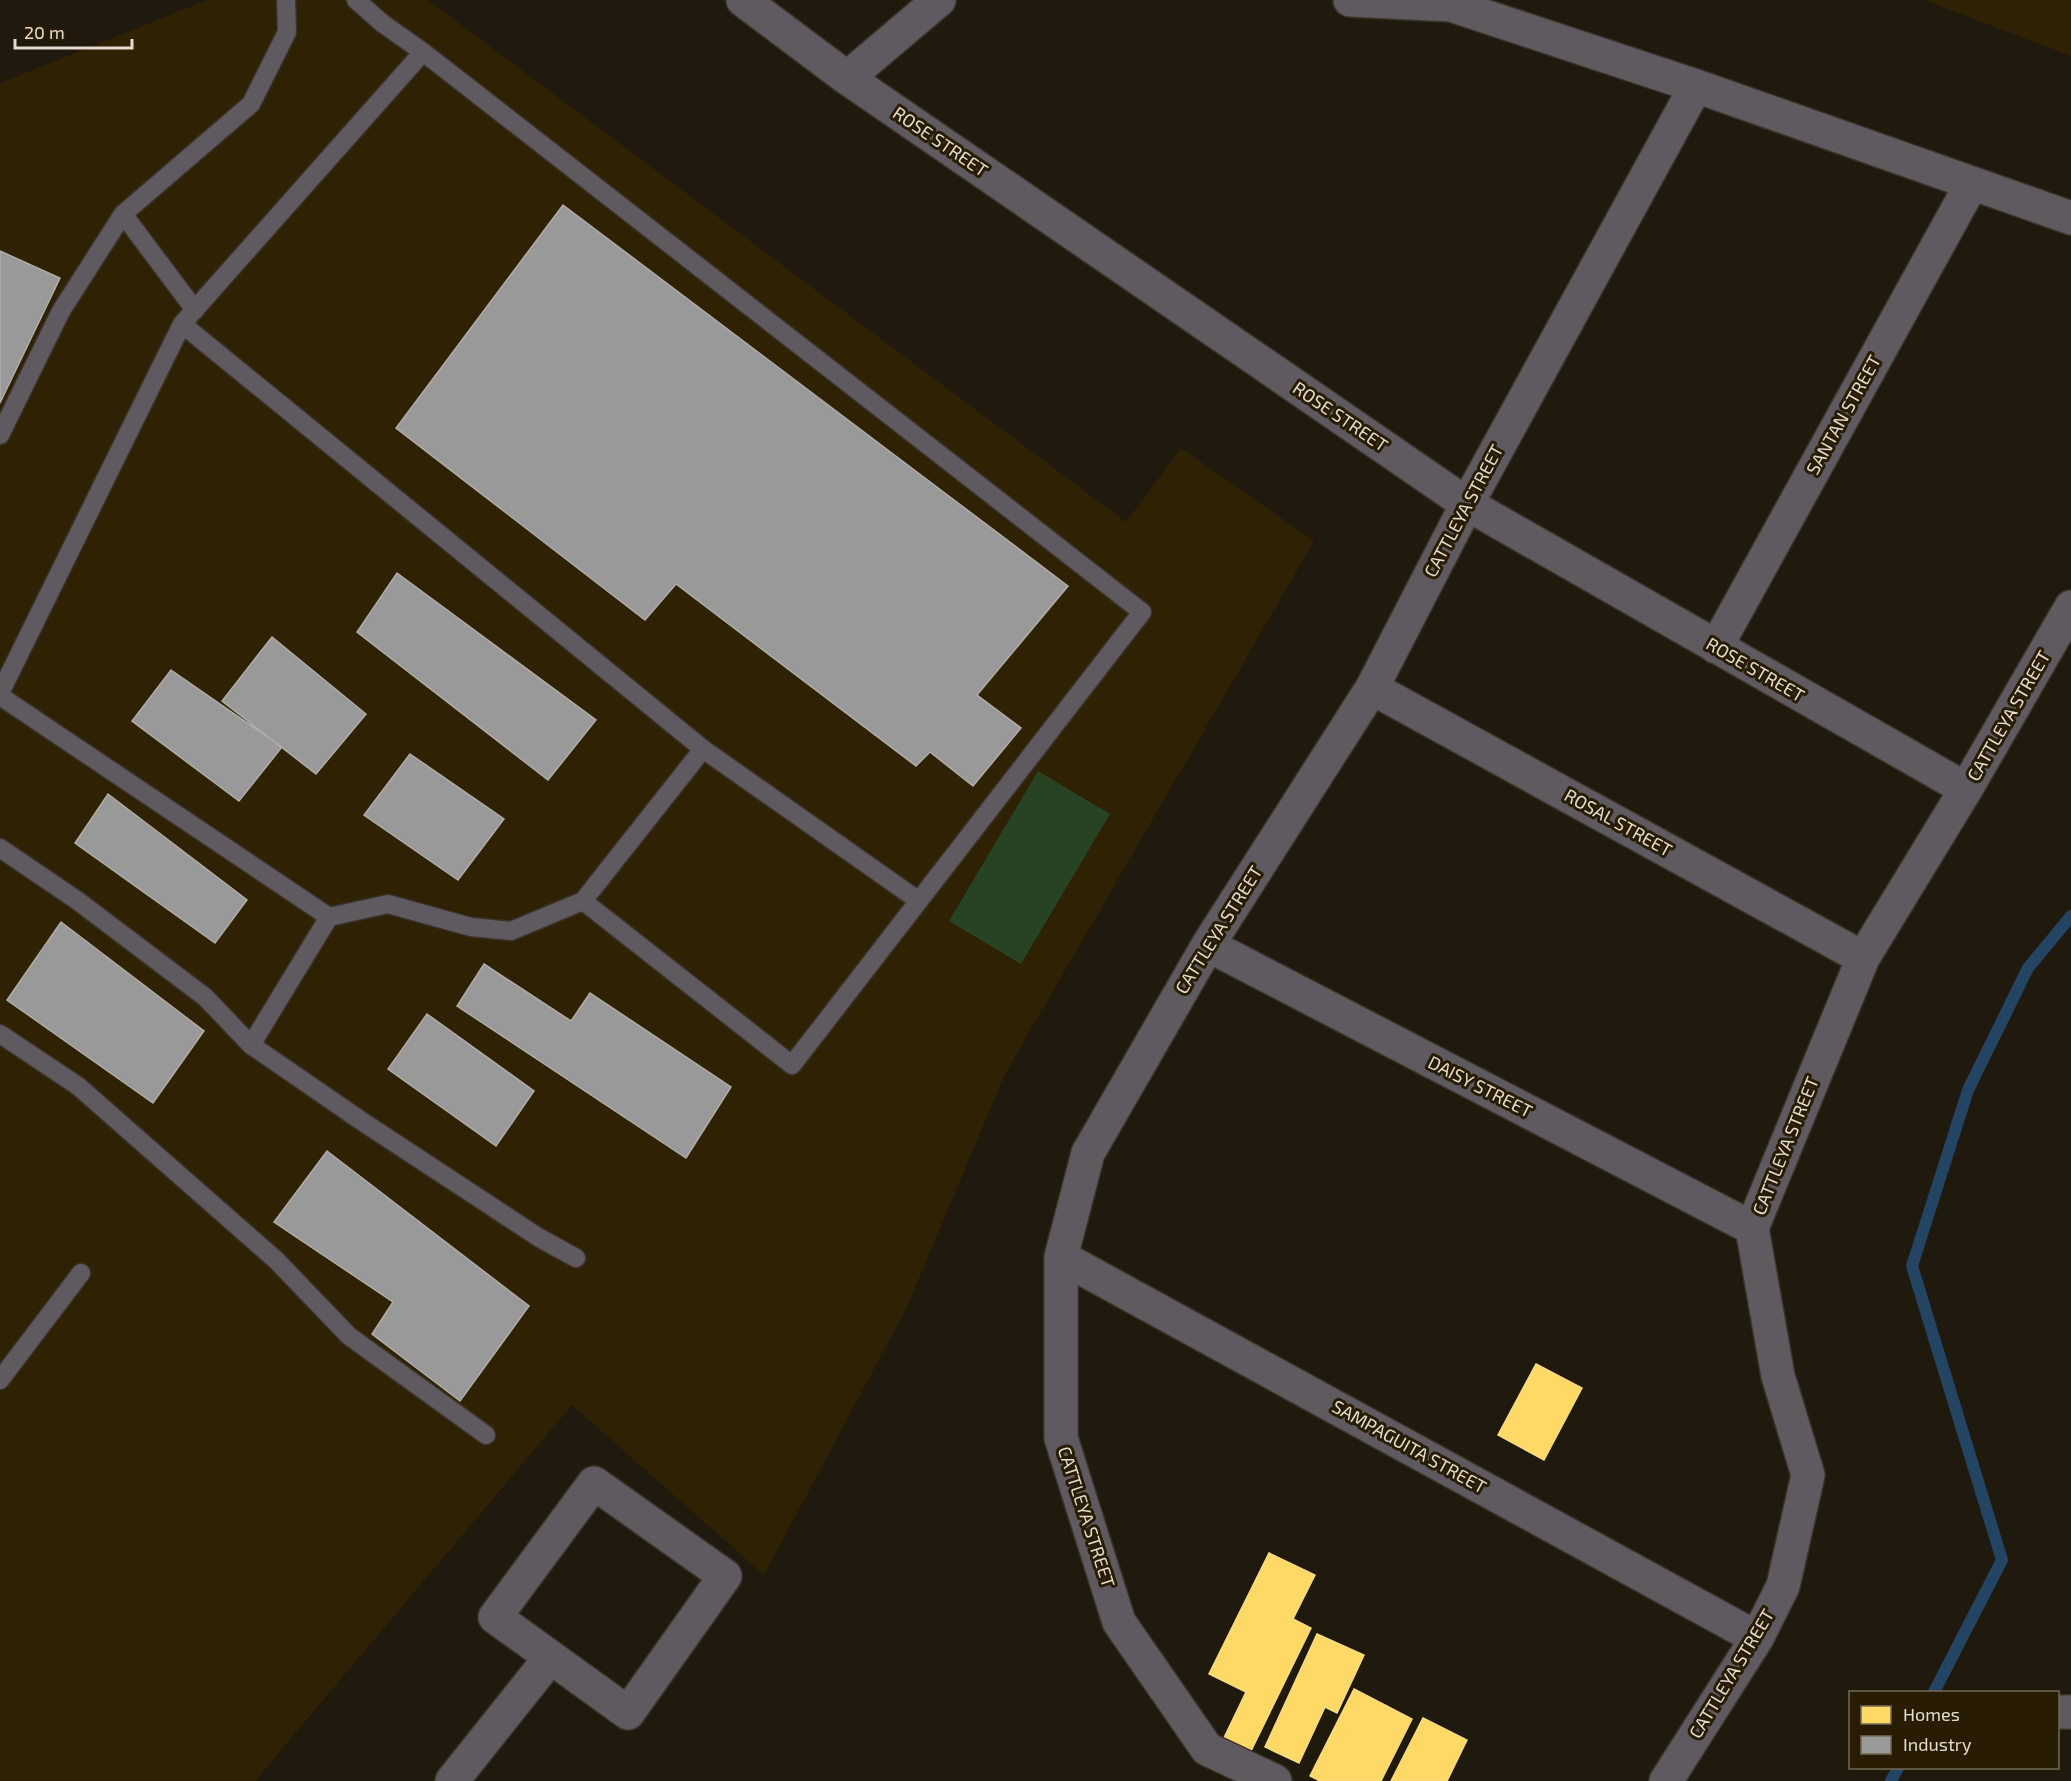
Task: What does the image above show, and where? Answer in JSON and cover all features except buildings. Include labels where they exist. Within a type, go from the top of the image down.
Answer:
[{"type":"street","name":"ROSE STREET","points":[[743,0],[847,78],[1467,504],[1966,789]]},
{"type":"street","points":[[847,78],[939,0]]},
{"type":"street","points":[[1350,0],[1451,5],[1696,86],[2071,218]]},
{"type":"street","name":"CATTLEYA STREET","points":[[1275,1781],[1206,1749],[1119,1622],[1061,1438],[1061,1257],[1088,1153],[1208,945],[1372,688],[1467,504],[1696,86]]},
{"type":"street","name":"SANTAN STREET","points":[[1716,647],[1972,183]]},
{"type":"street","name":"CATTLEYA STREET","points":[[1666,1781],[1757,1638],[1783,1586],[1808,1475],[1778,1376],[1752,1228],[1863,958],[1966,789],[2071,607]]},
{"type":"street","name":"ROSAL STREET","points":[[1372,688],[1863,958]]},
{"type":"street","name":"DAISY STREET","points":[[1208,945],[1752,1228]]},
{"type":"street","name":"SAMPAGUITA STREET","points":[[1061,1257],[1757,1638]]},
{"type":"street","points":[[594,1483],[725,1576],[628,1713],[550,1658],[495,1617],[594,1483]]},
{"type":"street","points":[[452,1781],[550,1658]]},
{"type":"lane","points":[[0,435],[61,311],[123,214],[251,104],[287,32],[286,0]]},
{"type":"lane","points":[[356,0],[382,23],[423,52],[1142,612],[792,1065],[583,901]]},
{"type":"lane","points":[[423,52],[182,324],[0,694],[329,916],[388,904],[471,927],[511,931],[583,901],[703,749]]},
{"type":"lane","points":[[123,214],[195,310]]},
{"type":"lane","points":[[182,324],[703,749],[919,902]]},
{"type":"lane","points":[[0,848],[78,901],[205,997],[251,1045],[538,1238],[576,1258]]},
{"type":"lane","points":[[251,1045],[329,916]]},
{"type":"lane","points":[[0,1034],[78,1086],[276,1260],[349,1336],[486,1434]]},
{"type":"lane","points":[[0,1380],[81,1273]]},
{"type":"shaded area","points":[[207,0],[428,0],[1126,522],[1181,448],[1314,541],[1005,1074],[906,1309],[764,1575],[572,1405],[255,1781],[0,1781],[0,83]]},
{"type":"shaded area","points":[[1924,0],[2071,0],[2071,56]]},
{"type":"green space","points":[[1038,771],[1110,814],[1021,964],[949,921]]},
{"type":"waterway","points":[[1935,1691],[2002,1560],[1912,1266],[1968,1090],[2028,968],[2071,916]]},
{"type":"waterway","points":[[1891,1781],[1897,1769]]}]
